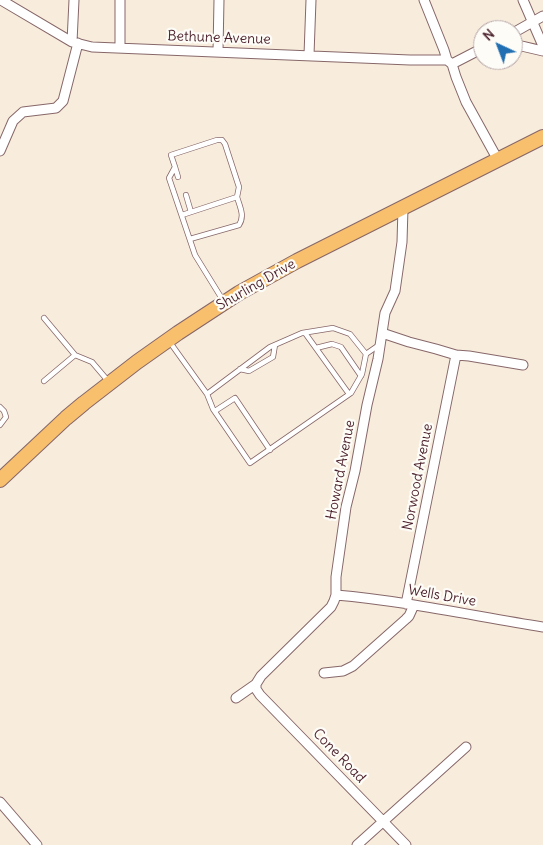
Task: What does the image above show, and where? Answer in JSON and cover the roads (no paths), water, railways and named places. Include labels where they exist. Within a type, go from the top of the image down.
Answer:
[{"type":"main road","name":"Shurling Drive","points":[[0,480],[66,418],[110,383],[168,340],[224,303],[297,261],[543,138]]},
{"type":"street","points":[[0,151],[13,121],[23,112],[56,108],[63,101],[75,43],[74,0]]},
{"type":"street","points":[[120,0],[120,48]]},
{"type":"street","points":[[218,51],[219,0]]},
{"type":"street","points":[[310,55],[311,0]]},
{"type":"street","points":[[424,0],[466,102],[498,160]]},
{"type":"street","points":[[523,0],[543,46]]},
{"type":"street","name":"Bethune Avenue","points":[[5,1],[75,43],[92,47],[450,62],[473,52]]},
{"type":"street","points":[[523,28],[543,16]]},
{"type":"street","points":[[523,46],[543,51]]},
{"type":"street","name":"Howard Avenue","points":[[336,595],[336,577],[346,508],[355,471],[385,313],[395,291],[402,242],[403,208]]},
{"type":"street","points":[[382,333],[456,355],[523,365]]},
{"type":"street","name":"Norwood Avenue","points":[[410,604],[456,355]]},
{"type":"street","points":[[236,698],[256,684],[261,676],[331,607],[336,595]]},
{"type":"street","name":"Wells Drive","points":[[336,595],[410,604],[543,627]]},
{"type":"street","points":[[324,673],[343,671],[353,666],[409,616],[410,604]]},
{"type":"street","name":"Cone Road","points":[[256,684],[256,689],[260,695],[406,845]]},
{"type":"street","points":[[357,845],[466,747]]},
{"type":"street","points":[[0,802],[38,845]]},
{"type":"lane","points":[[178,176],[171,155],[222,140],[225,144],[238,187],[237,197],[243,216],[242,222],[239,225],[190,239]]},
{"type":"lane","points":[[175,167],[169,178],[195,256],[224,303]]},
{"type":"lane","points":[[186,195],[191,212]]},
{"type":"lane","points":[[182,215],[237,197]]},
{"type":"lane","points":[[44,318],[76,355],[92,362],[110,383]]},
{"type":"lane","points":[[207,394],[270,347],[305,333],[333,328],[350,334],[366,354]]},
{"type":"lane","points":[[305,333],[349,394]]},
{"type":"lane","points":[[168,340],[207,394],[215,411],[250,463],[349,394],[362,374],[366,354],[380,345]]},
{"type":"lane","points":[[316,348],[332,344],[341,347],[361,376]]},
{"type":"lane","points":[[240,369],[249,371],[273,357],[275,345]]},
{"type":"lane","points":[[44,381],[76,355]]},
{"type":"lane","points":[[215,411],[235,398],[270,450]]},
{"type":"lane","points":[[0,406],[6,417],[0,425]]}]
